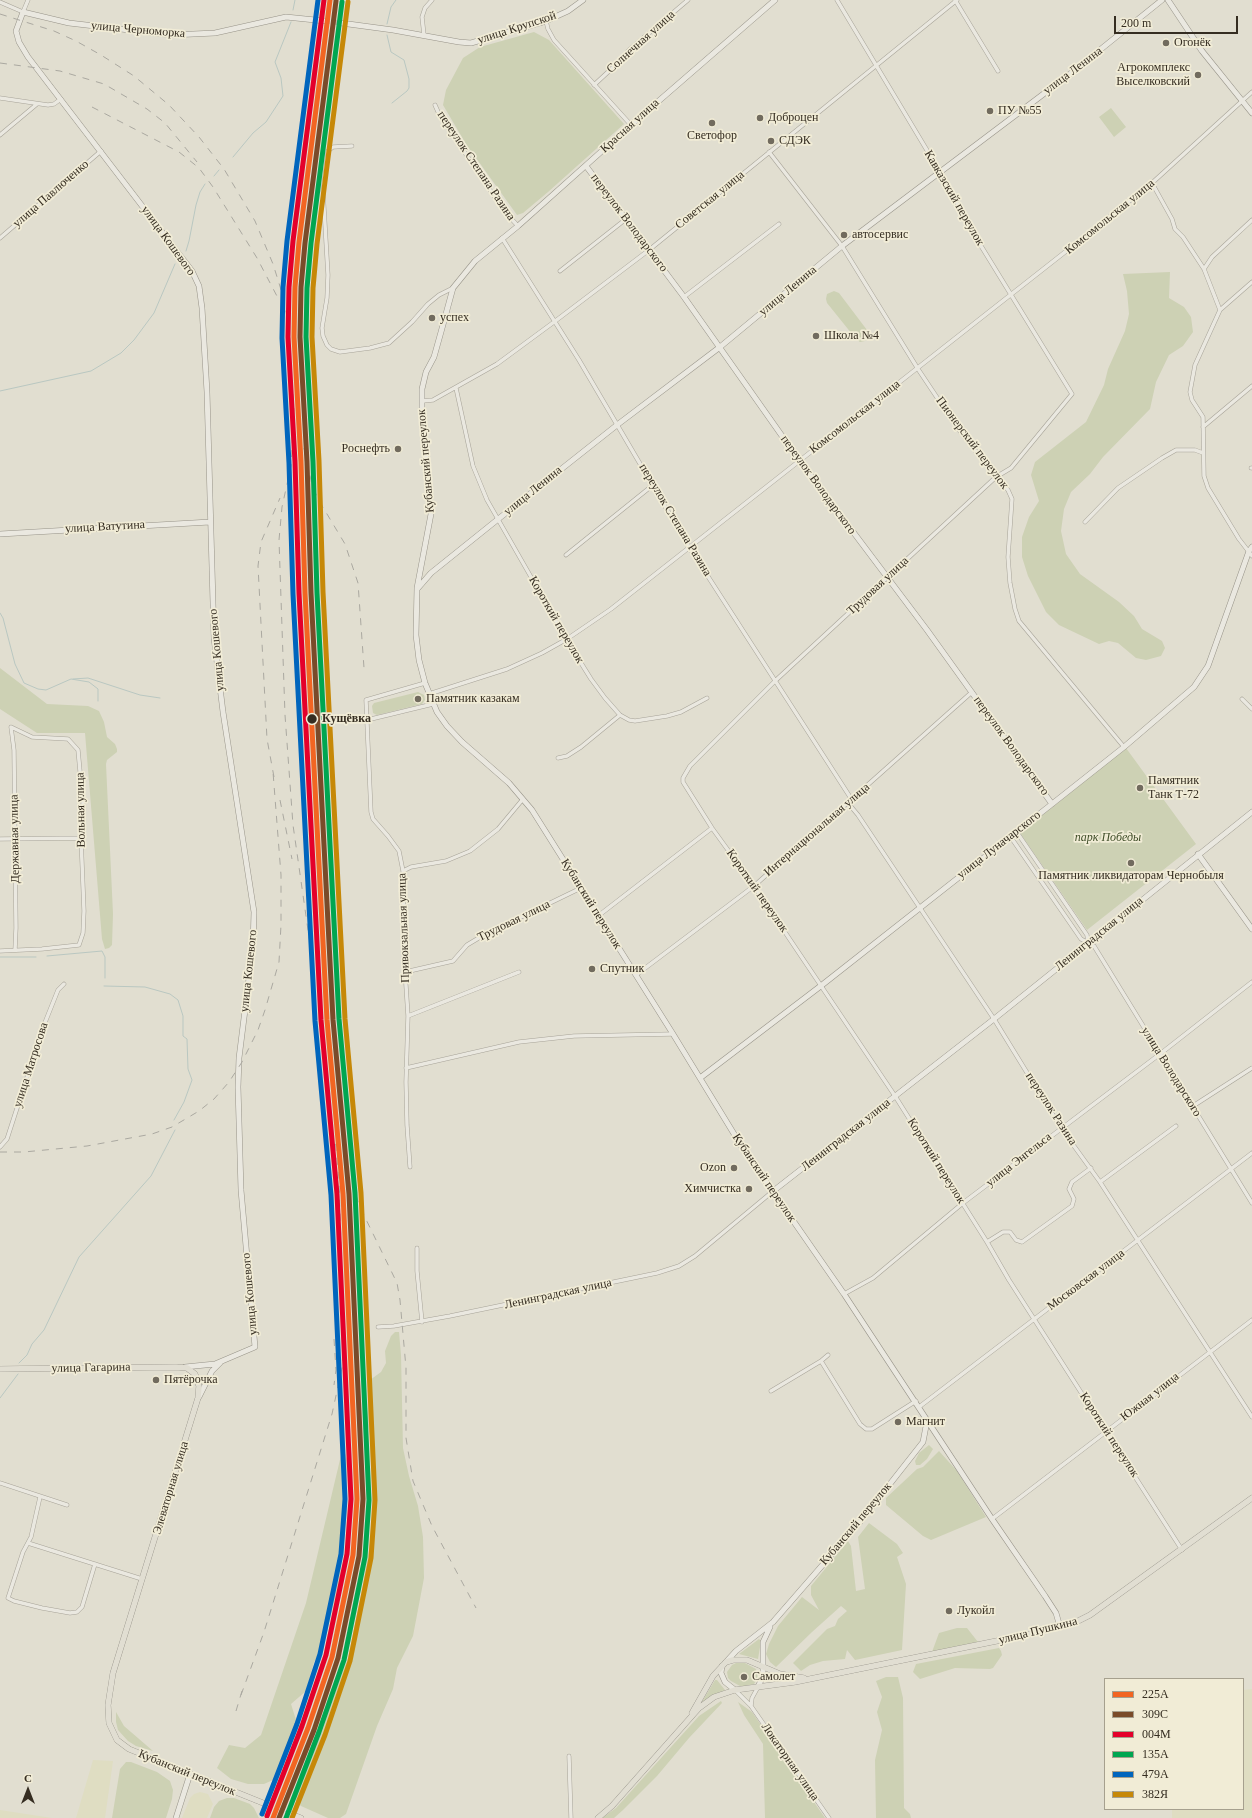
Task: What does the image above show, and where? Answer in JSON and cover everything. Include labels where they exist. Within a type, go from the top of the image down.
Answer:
[{"type":"main road","name":"улица Гагарина","points":[[0,1369],[182,1367]]},
{"type":"main road","name":"Элеваторная улица","points":[[112,1732],[107,1715],[109,1693],[114,1673],[142,1579],[180,1463],[198,1398],[199,1386],[197,1378],[192,1371],[182,1367]]},
{"type":"main road","name":"улица Пушкина","points":[[735,1690],[812,1678],[1060,1627],[1081,1621],[1182,1550],[1252,1498]]},
{"type":"main road","name":"улица Пушкина","points":[[724,1664],[733,1660],[747,1660],[788,1677],[812,1678]]},
{"type":"main road","name":"Кубанский переулок","points":[[688,1721],[710,1680],[724,1664]]},
{"type":"main road","name":"Кубанский переулок","points":[[598,1818],[617,1800],[703,1705],[714,1697],[735,1690]]},
{"type":"main road","name":"Кубанский переулок","points":[[112,1732],[117,1740],[129,1749],[268,1805]]},
{"type":"main road","points":[[288,1813],[301,1818]]},
{"type":"street","points":[[23,12],[28,0]]},
{"type":"street","points":[[342,23],[424,35],[422,17],[425,8],[432,0]]},
{"type":"street","name":"улица Крупской","points":[[424,35],[471,43],[558,16],[583,0]]},
{"type":"street","name":"Солнечная улица","points":[[594,86],[621,60],[628,50],[688,0]]},
{"type":"street","name":"Красная улица","points":[[426,372],[434,357],[453,288],[475,261],[518,226],[631,125],[775,0]]},
{"type":"street","name":"Кавказский переулок","points":[[837,0],[1012,296],[1072,394]]},
{"type":"street","points":[[956,0],[998,71]]},
{"type":"street","name":"Советская улица","points":[[422,401],[433,400],[497,364],[554,322],[649,250],[956,0]]},
{"type":"street","name":"улица Ленина","points":[[417,588],[431,573],[616,425],[720,347],[842,246],[1087,61],[1162,0]]},
{"type":"street","points":[[1168,0],[1202,51],[1252,113]]},
{"type":"street","name":"улица Черноморка","points":[[0,2],[23,12],[69,23],[179,35],[214,33],[286,17],[325,21]]},
{"type":"street","name":"улица Кошевого","points":[[23,12],[16,31],[19,42],[28,57],[192,271],[199,286],[202,308],[207,392],[214,638],[219,683],[254,912],[253,946],[241,1041],[238,1087],[241,1190],[255,1347]]},
{"type":"street","points":[[546,20],[548,29],[554,40],[594,86],[631,125]]},
{"type":"street","name":"Комсомольская улица","points":[[429,694],[507,669],[567,639],[611,608],[799,460],[1012,296],[1152,183],[1252,92]]},
{"type":"street","points":[[0,98],[37,104],[54,104],[61,99]]},
{"type":"street","points":[[0,135],[37,104]]},
{"type":"street","name":"переулок Степана Разина","points":[[435,105],[439,114],[504,211],[518,226]]},
{"type":"street","name":"Красная улица","points":[[352,146],[333,147],[328,151],[323,191],[328,275],[327,298],[322,328],[325,341],[331,349],[340,352],[370,348],[389,343],[412,322],[428,304],[439,295],[453,288]]},
{"type":"street","name":"улица Павлюченко","points":[[0,238],[101,151]]},
{"type":"street","name":"Пионерский переулок","points":[[769,152],[842,246],[918,369],[956,426],[1008,490],[1012,499],[1008,557],[1013,602],[1020,621],[1124,747]]},
{"type":"street","name":"переулок Володарского","points":[[586,166],[684,297],[799,460],[972,692],[1052,804]]},
{"type":"street","points":[[1152,183],[1172,219],[1175,229],[1183,237],[1204,269],[1220,310]]},
{"type":"street","points":[[560,271],[626,219]]},
{"type":"street","points":[[1204,269],[1212,257],[1252,220]]},
{"type":"street","points":[[684,297],[779,224]]},
{"type":"street","name":"переулок Степана Разина","points":[[502,238],[579,360],[616,425],[690,547],[852,800]]},
{"type":"street","points":[[1252,282],[1220,310],[1196,365],[1190,392],[1192,400],[1202,417],[1204,476],[1208,488],[1239,539],[1251,549],[1252,556]]},
{"type":"street","name":"Кубанский переулок","points":[[426,372],[422,389],[422,401],[431,514],[417,588],[416,635],[425,683],[433,704],[447,726],[462,742],[509,784],[523,799],[636,975],[742,1147],[916,1401],[927,1421],[1054,1610],[1060,1627]]},
{"type":"street","points":[[1203,427],[1252,386]]},
{"type":"street","points":[[456,388],[473,466],[498,520]]},
{"type":"street","name":"Трудовая улица","points":[[683,778],[690,766],[775,681],[996,477],[1011,468],[1072,394]]},
{"type":"street","points":[[1085,522],[1118,488],[1162,458],[1176,450],[1195,450],[1203,453]]},
{"type":"street","points":[[566,555],[653,485]]},
{"type":"street","name":"Короткий переулок","points":[[498,520],[590,679],[620,716]]},
{"type":"street","name":"улица Ватутина","points":[[0,534],[210,522]]},
{"type":"street","name":"улица Луначарского","points":[[700,1078],[822,985],[1052,804],[1124,747],[1194,687],[1208,666],[1251,549]]},
{"type":"street","name":"Привокзальная улица","points":[[410,1167],[407,1125],[406,1068],[408,1016],[403,921],[403,871],[399,851],[388,836],[373,820],[371,812],[366,700],[425,683]]},
{"type":"street","name":"Интернациональная улица","points":[[636,975],[754,886],[972,692]]},
{"type":"street","points":[[558,758],[567,756],[581,747],[620,716],[635,721],[667,716],[681,712],[707,698]]},
{"type":"street","points":[[1242,699],[1252,710]]},
{"type":"street","points":[[367,720],[433,704]]},
{"type":"street","name":"Вольная улица","points":[[11,727],[32,738],[64,738],[76,746],[79,755],[80,785],[83,803],[81,838],[84,911],[83,933],[79,945],[15,950]]},
{"type":"street","name":"Державная улица","points":[[11,727],[14,750],[15,950]]},
{"type":"street","name":"Короткий переулок","points":[[683,778],[683,782],[712,828],[822,985],[895,1096],[963,1203],[1009,1280],[1182,1550]]},
{"type":"street","points":[[403,871],[411,867],[446,861],[470,851],[498,829],[523,799]]},
{"type":"street","name":"переулок Разина","points":[[848,803],[858,815],[994,1019],[1061,1128],[1091,1168],[1252,1417]]},
{"type":"street","name":"Ленинградская улица","points":[[378,1327],[422,1322],[657,1273],[679,1266],[695,1256],[772,1192],[994,1019],[1252,812]]},
{"type":"street","points":[[598,916],[712,828]]},
{"type":"street","name":"улица Володарского","points":[[1016,831],[1087,935],[1088,943]]},
{"type":"street","name":"улица Володарского","points":[[1010,836],[1081,939],[1094,946],[1252,1203]]},
{"type":"street","points":[[0,839],[81,838]]},
{"type":"street","points":[[1198,854],[1252,929]]},
{"type":"street","name":"Трудовая улица","points":[[405,972],[453,961],[467,945],[482,936],[581,888]]},
{"type":"street","points":[[0,951],[15,950]]},
{"type":"street","points":[[408,1016],[519,972]]},
{"type":"street","name":"улица Энгельса","points":[[844,1294],[873,1278],[963,1203],[1160,1054],[1252,982]]},
{"type":"street","name":"улица Матросова","points":[[0,1147],[8,1139],[44,1025],[58,990],[64,984]]},
{"type":"street","points":[[406,1068],[519,1042],[574,1036],[673,1034]]},
{"type":"street","points":[[1193,1106],[1252,1068]]},
{"type":"street","points":[[1100,1182],[1176,1126]]},
{"type":"street","name":"Московская улица","points":[[919,1407],[1252,1153]]},
{"type":"street","points":[[986,1242],[1002,1232],[1010,1232],[1016,1240],[1022,1242],[1072,1206],[1074,1199],[1069,1189],[1072,1182],[1091,1168]]},
{"type":"street","points":[[417,1248],[417,1271],[422,1322]]},
{"type":"street","name":"Южная улица","points":[[992,1519],[1252,1320]]},
{"type":"street","name":"улица Гагарина","points":[[182,1367],[193,1367],[222,1362],[255,1347]]},
{"type":"street","points":[[771,1391],[821,1362],[828,1355]]},
{"type":"street","name":"Элеваторная улица","points":[[198,1398],[212,1371],[222,1362]]},
{"type":"street","points":[[821,1362],[860,1424],[866,1429],[872,1429],[916,1401]]},
{"type":"street","name":"Кубанский переулок","points":[[724,1664],[736,1651],[773,1622],[860,1522],[923,1442],[927,1421]]},
{"type":"street","points":[[0,1483],[67,1505]]},
{"type":"street","points":[[40,1497],[31,1537],[22,1552],[8,1598],[14,1601],[70,1613],[77,1612],[82,1607],[95,1564]]},
{"type":"street","points":[[28,1542],[142,1579]]},
{"type":"street","name":"Кубанский переулок","points":[[763,1666],[763,1642],[773,1622]]},
{"type":"street","points":[[724,1664],[721,1673],[725,1682],[735,1690]]},
{"type":"street","points":[[751,1706],[754,1694],[762,1678],[763,1666]]},
{"type":"street","name":"Локаторная улица","points":[[735,1690],[751,1706],[829,1818]]},
{"type":"street","points":[[569,1756],[571,1818]]},
{"type":"street","points":[[176,1818],[190,1774]]},
{"type":"shaded area","points":[[1252,1689],[1252,1818],[1172,1818],[1172,1810],[1244,1810],[1244,1690]]},
{"type":"shaded area","points":[[93,1760],[113,1761],[105,1818],[76,1818]]},
{"type":"shaded area","points":[[200,1792],[208,1794],[213,1804],[207,1818],[182,1818],[190,1798],[194,1794]]},
{"type":"shaded area","points":[[0,1810],[52,1818],[0,1818]]},
{"type":"green space","points":[[534,32],[549,40],[624,124],[548,192],[523,213],[517,215],[466,144],[443,105],[446,90],[463,58],[480,47]]},
{"type":"green space","points":[[1111,108],[1126,127],[1114,137],[1099,117]]},
{"type":"green space","points":[[1170,272],[1169,298],[1184,307],[1191,317],[1193,332],[1183,346],[1169,355],[1156,382],[1150,409],[1103,457],[1090,474],[1071,492],[1064,509],[1061,531],[1066,554],[1080,574],[1119,602],[1134,616],[1142,629],[1162,641],[1165,648],[1161,656],[1146,660],[1136,658],[1118,643],[1109,641],[1099,644],[1059,625],[1046,612],[1028,576],[1022,557],[1022,537],[1029,517],[1039,501],[1031,475],[1035,462],[1086,422],[1104,385],[1108,369],[1125,331],[1129,314],[1127,291],[1123,274]]},
{"type":"green space","points":[[834,291],[839,293],[867,330],[869,335],[865,341],[860,342],[856,339],[827,303],[827,294]]},
{"type":"green space","points":[[0,668],[47,704],[88,706],[99,711],[104,722],[107,737],[115,744],[117,749],[117,752],[107,760],[106,764],[113,914],[112,945],[109,948],[105,949],[102,939],[85,733],[37,733],[0,709]]},
{"type":"green space","points":[[418,692],[424,695],[425,700],[422,704],[377,715],[373,713],[372,706],[374,703]]},
{"type":"green space","name":"парк Победы","points":[[1126,748],[1196,844],[1087,930],[1020,833]]},
{"type":"green space","points":[[395,1332],[399,1332],[401,1355],[403,1448],[409,1476],[418,1506],[423,1537],[424,1578],[413,1636],[397,1668],[393,1689],[377,1726],[346,1814],[340,1818],[328,1818],[301,1806],[296,1801],[296,1792],[348,1658],[373,1526],[370,1436],[367,1421],[370,1380],[381,1372],[386,1363],[385,1351],[391,1336]]},
{"type":"green space","points":[[929,1445],[933,1449],[927,1459],[920,1465],[916,1465],[915,1461],[919,1453]]},
{"type":"green space","points":[[343,1447],[347,1459],[347,1511],[340,1578],[323,1648],[314,1662],[306,1691],[291,1704],[297,1723],[295,1733],[278,1775],[273,1780],[264,1784],[248,1784],[231,1779],[217,1768],[229,1745],[245,1748],[261,1735],[306,1603]]},
{"type":"green space","points":[[939,1451],[957,1471],[986,1517],[931,1540],[923,1536],[886,1505],[886,1498],[917,1469],[923,1467]]},
{"type":"green space","points":[[869,1523],[897,1544],[903,1553],[897,1557],[906,1584],[902,1650],[855,1660],[847,1650],[845,1659],[823,1661],[810,1665],[801,1671],[793,1663],[827,1629],[835,1626],[838,1619],[847,1611],[841,1606],[776,1667],[770,1662],[766,1654],[778,1626],[802,1597],[819,1610],[811,1595],[811,1586],[848,1541],[851,1546],[856,1591],[865,1589],[858,1537]]},
{"type":"green space","points":[[957,1628],[967,1628],[978,1642],[932,1652],[939,1633]]},
{"type":"green space","points":[[759,1639],[761,1641],[758,1659],[739,1654]]},
{"type":"green space","points":[[999,1648],[1002,1655],[993,1668],[990,1669],[955,1668],[920,1679],[913,1672],[916,1664]]},
{"type":"green space","points":[[736,1663],[745,1663],[756,1669],[758,1678],[754,1684],[740,1686],[728,1678],[727,1672],[732,1665]]},
{"type":"green space","points":[[886,1677],[898,1677],[903,1698],[904,1808],[910,1814],[911,1818],[876,1818],[875,1760],[882,1730],[877,1712],[882,1697],[876,1681]]},
{"type":"green space","points":[[715,1680],[717,1680],[725,1690],[699,1707]]},
{"type":"green space","points":[[721,1701],[722,1703],[689,1738],[657,1776],[623,1810],[614,1818],[602,1818],[616,1808],[699,1716]]},
{"type":"green space","points":[[738,1702],[752,1712],[825,1818],[765,1818],[763,1744],[744,1715]]},
{"type":"green space","points":[[116,1712],[124,1726],[153,1751],[136,1746],[128,1741],[118,1730]]},
{"type":"green space","points":[[126,1762],[131,1762],[157,1772],[170,1781],[173,1790],[172,1799],[166,1818],[112,1818],[120,1769]]},
{"type":"green space","points":[[227,1798],[234,1798],[250,1804],[254,1808],[259,1818],[210,1818],[214,1807],[219,1801]]},
{"type":"waterway","points":[[293,10],[295,0]]},
{"type":"waterway","points":[[387,24],[391,7],[396,0]]},
{"type":"waterway","points":[[233,157],[253,133],[266,122],[283,96],[281,78],[275,62],[291,22]]},
{"type":"waterway","points":[[387,35],[391,52],[404,60],[409,79],[409,88],[407,91],[392,103]]},
{"type":"waterway","points":[[214,176],[219,170]]},
{"type":"waterway","points":[[186,251],[196,205],[200,192],[205,184]]},
{"type":"waterway","points":[[0,391],[91,371],[121,353],[134,340],[154,313],[175,264]]},
{"type":"waterway","points":[[0,613],[3,618],[15,664],[24,683],[38,689],[46,690],[71,679],[89,682],[98,689],[98,701]]},
{"type":"waterway","points":[[73,679],[88,678],[140,695],[160,698]]},
{"type":"waterway","points":[[47,956],[102,951],[105,957],[105,978]]},
{"type":"waterway","points":[[0,957],[36,957]]},
{"type":"waterway","points":[[104,986],[145,987],[170,994],[178,1000],[183,1016],[183,1036],[187,1039],[188,1069],[192,1080],[184,1102],[174,1120]]},
{"type":"waterway","points":[[19,1363],[27,1355],[32,1344],[44,1330],[79,1257],[151,1176],[175,1130]]},
{"type":"waterway","points":[[0,1398],[18,1374]]},
{"type":"tunnel","points":[[325,21],[341,23]]},
{"type":"railway","points":[[0,14],[54,31],[76,41],[134,76],[169,105],[199,137],[224,169],[255,221],[273,264],[283,296],[288,322],[294,410],[291,466],[282,507],[279,540],[285,715],[293,825],[315,979]]},
{"type":"railway","points":[[0,63],[60,71],[104,84],[147,109],[165,123],[197,162]]},
{"type":"railway","points":[[92,107],[179,152],[199,168],[213,187],[257,258],[279,300]]},
{"type":"railway","points":[[304,448],[312,485],[318,499],[345,544],[358,583],[364,668]]},
{"type":"railway","points":[[274,777],[267,739],[258,566],[261,542],[280,498]]},
{"type":"railway","points":[[0,1152],[24,1152],[87,1146],[152,1134],[172,1127],[199,1111],[214,1099],[229,1082],[242,1062],[258,1030],[279,962],[281,875],[273,772]]},
{"type":"railway","points":[[280,800],[292,859]]},
{"type":"railway","points":[[241,1695],[264,1632],[332,1414],[342,1368],[344,1345],[339,1180],[335,1139]]},
{"type":"railway","points":[[351,1168],[353,1185],[359,1205],[397,1283],[406,1368],[406,1438],[413,1481],[432,1526],[476,1608]]},
{"type":"railway","points":[[334,1339],[336,1370],[334,1385]]},
{"type":"railway","points":[[236,1711],[242,1691]]},
{"type":"transit line","name":"479А","points":[[262,1814],[297,1724],[320,1654],[341,1554],[345,1499],[331,1195],[315,1021],[293,594],[289,463],[282,338],[283,287],[287,241],[318,0]]},
{"type":"transit line","name":"004М","points":[[267,1816],[302,1726],[326,1655],[347,1554],[351,1499],[337,1194],[321,1020],[299,593],[295,462],[288,337],[289,287],[293,241],[324,0]]},
{"type":"transit line","name":"225А","points":[[273,1818],[308,1728],[332,1657],[353,1555],[357,1499],[343,1194],[327,1020],[305,593],[301,462],[294,337],[295,287],[299,242],[330,0]]},
{"type":"transit line","name":"309С","points":[[279,1818],[314,1730],[338,1658],[359,1556],[363,1499],[349,1194],[333,1020],[311,593],[307,462],[300,337],[301,287],[305,243],[336,1]]},
{"type":"transit line","name":"135А","points":[[286,1818],[319,1732],[344,1660],[365,1557],[369,1500],[355,1193],[339,1019],[317,593],[313,462],[306,337],[307,288],[311,243],[342,2]]},
{"type":"transit line","name":"382Я","points":[[292,1818],[325,1735],[350,1661],[371,1558],[375,1500],[361,1193],[345,1019],[323,592],[319,461],[312,337],[313,288],[317,244],[348,2]]},
{"type":"place","name":"Огонёк","points":[[1166,43]]},
{"type":"place","name":"Агрокомплекс Выселковский","points":[[1198,75]]},
{"type":"place","name":"ПУ №55","points":[[990,111]]},
{"type":"place","name":"Доброцен","points":[[760,118]]},
{"type":"place","name":"Светофор","points":[[712,123]]},
{"type":"place","name":"СДЭК","points":[[771,141]]},
{"type":"place","name":"автосервис","points":[[844,235]]},
{"type":"place","name":"успех","points":[[432,318]]},
{"type":"place","name":"Школа №4","points":[[816,336]]},
{"type":"place","name":"Роснефть","points":[[398,449]]},
{"type":"place","name":"Памятник казакам","points":[[418,699]]},
{"type":"place","name":"Кущёвка","points":[[312,719]]},
{"type":"place","name":"Памятник Танк Т-72","points":[[1140,788]]},
{"type":"place","name":"Памятник ликвидаторам Чернобыля","points":[[1131,863]]},
{"type":"place","name":"Спутник","points":[[592,969]]},
{"type":"place","name":"Ozon","points":[[734,1168]]},
{"type":"place","name":"Химчистка","points":[[749,1189]]},
{"type":"place","name":"Пятёрочка","points":[[156,1380]]},
{"type":"place","name":"Магнит","points":[[898,1422]]},
{"type":"place","name":"Лукойл","points":[[949,1611]]},
{"type":"place","name":"Самолет","points":[[744,1677]]}]
